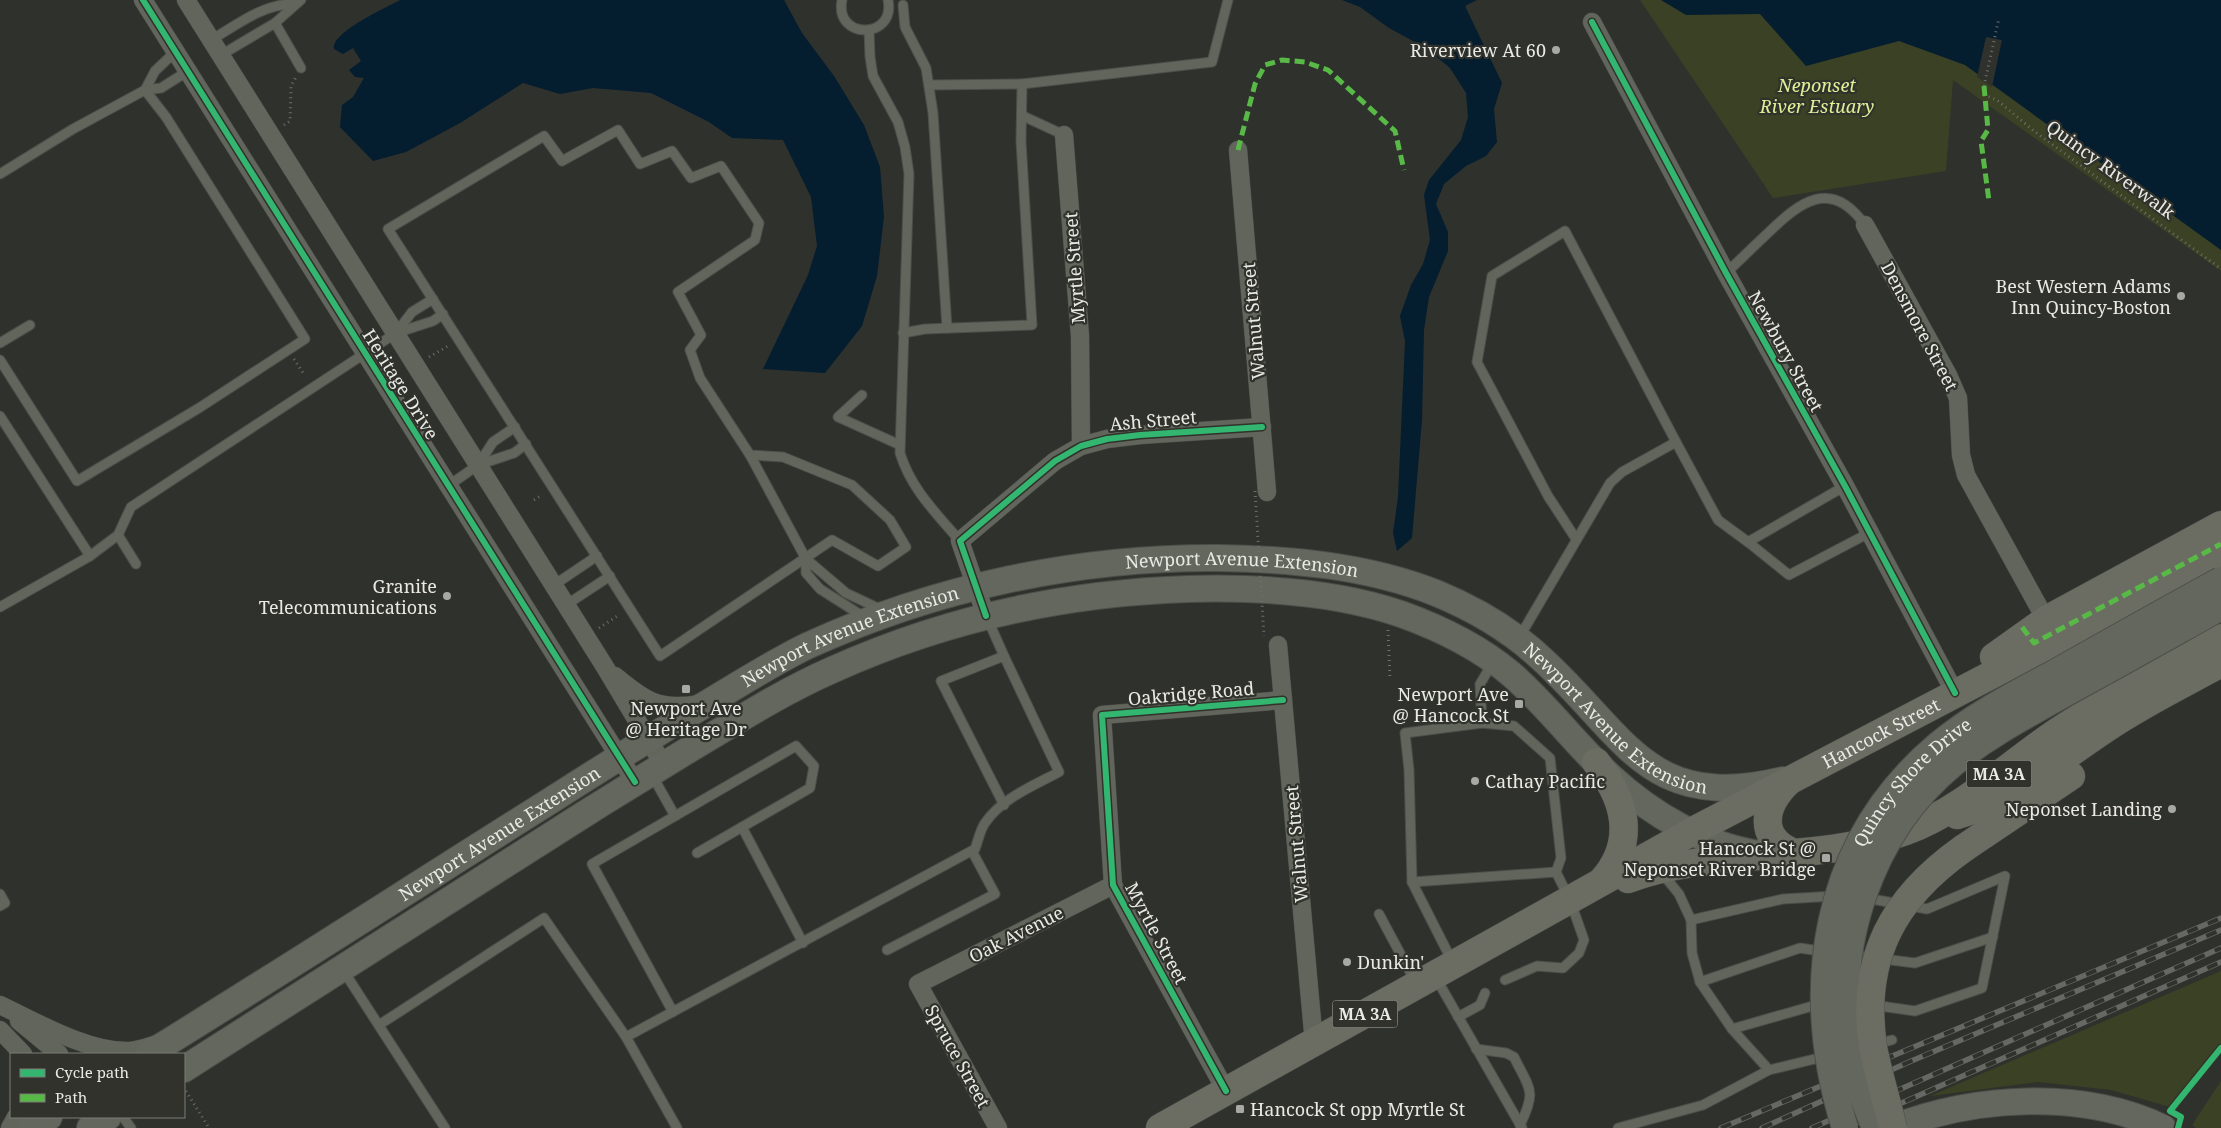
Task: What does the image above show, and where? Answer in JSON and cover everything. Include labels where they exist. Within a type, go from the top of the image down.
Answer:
[{"type":"main road","points":[[1955,693],[1991,660],[2046,620],[2221,525]]},
{"type":"main road","name":"Hancock Street","points":[[1160,1128],[1693,831],[2221,553]]},
{"type":"main road","name":"Newport Avenue Extension","points":[[160,1048],[620,757],[647,738],[799,650],[879,617],[936,597],[975,587],[1094,564],[1199,558],[1282,561],[1358,571],[1412,584],[1467,608],[1518,640],[1546,663],[1634,756],[1664,774],[1690,784],[1725,788],[1756,786],[1793,777]]},
{"type":"main road","name":"Quincy Shore Drive","points":[[1845,1128],[1835,1096],[1825,1041],[1822,993],[1824,960],[1830,927],[1844,879],[1864,834],[1883,806],[1924,757],[1977,716],[2221,580]]},
{"type":"main road","name":"Newport Avenue Extension","points":[[185,1068],[650,773],[777,698],[836,668],[945,627],[986,616],[1050,603],[1126,593],[1211,589],[1303,594],[1355,602],[1406,616],[1463,642],[1493,661],[1530,692],[1621,786],[1648,806],[1693,831],[1743,851],[1786,854]]},
{"type":"main road","name":"Quincy Shore Drive","points":[[1874,1128],[1859,1087],[1851,1054],[1847,1024],[1846,976],[1850,946],[1861,902],[1872,873],[1893,832],[1930,784],[1952,764],[1984,740],[2221,607]]},
{"type":"main road","points":[[2161,1128],[2136,1117],[2078,1104],[2036,1102],[1955,1108],[1892,1128],[1872,1040],[1870,1001],[1873,972],[1889,929],[1905,902],[1936,869],[2080,769],[2216,654]]},
{"type":"main road","name":"Hancock Street","points":[[1570,900],[1640,874],[1659,870],[1849,845],[1892,836],[1917,827],[1958,803],[2080,718],[2216,654]]},
{"type":"main road","points":[[1596,762],[1619,797],[1624,818],[1623,838],[1618,853],[1608,874],[1600,883]]},
{"type":"main road","points":[[1786,854],[1786,850],[1774,839],[1768,824],[1771,805],[1776,795],[1793,777]]},
{"type":"main road","points":[[31,1128],[47,1118]]},
{"type":"street","name":"Heritage Drive","points":[[144,0],[364,354],[620,757],[650,773]]},
{"type":"street","name":"Heritage Drive","points":[[186,0],[605,667],[647,738],[650,773]]},
{"type":"street","name":"Newbury Street","points":[[1592,22],[1726,273],[1845,486],[1955,693]]},
{"type":"street","name":"Myrtle Street","points":[[1064,135],[1080,336],[1082,446]]},
{"type":"street","name":"Walnut Street","points":[[1238,150],[1262,427],[1261,492]]},
{"type":"street","name":"Densmore Street","points":[[1865,225],[1948,375],[1958,398],[1961,455],[1966,475],[2046,620]]},
{"type":"street","name":"Ash Street","points":[[960,541],[1056,461],[1082,446],[1107,439],[1140,435],[1262,427]]},
{"type":"street","points":[[960,541],[986,616]]},
{"type":"street","name":"Walnut Street","points":[[1271,640],[1283,700],[1314,1043]]},
{"type":"street","points":[[605,667],[639,696],[660,706],[679,708],[709,702]]},
{"type":"street","name":"Oakridge Road","points":[[1102,715],[1283,700]]},
{"type":"street","name":"Myrtle Street","points":[[1102,715],[1114,885],[1226,1091]]},
{"type":"street","name":"Oak Avenue","points":[[918,984],[1114,885]]},
{"type":"street","name":"Spruce Street","points":[[918,984],[998,1128]]},
{"type":"street","points":[[0,1005],[52,1029],[107,1049],[160,1048]]},
{"type":"street","points":[[0,1005],[58,1053]]},
{"type":"street","points":[[6,1041],[21,1053]]},
{"type":"lane","points":[[842,0],[842,14],[846,22],[860,30],[876,28],[886,19],[889,3],[905,2],[905,27],[926,68],[933,113],[947,328]]},
{"type":"lane","points":[[929,85],[1022,84],[1212,62],[1228,0]]},
{"type":"lane","points":[[211,40],[250,16],[280,3],[298,2]]},
{"type":"lane","points":[[221,55],[275,23],[298,2]]},
{"type":"lane","points":[[275,23],[301,68]]},
{"type":"lane","points":[[869,30],[873,76],[898,122],[905,147],[909,174],[900,445],[906,473],[917,492],[960,541]]},
{"type":"lane","points":[[145,90],[155,71],[176,51]]},
{"type":"lane","points":[[0,174],[73,129],[145,90],[160,88],[188,71]]},
{"type":"lane","points":[[903,333],[947,328],[1032,325],[1021,141],[1023,116],[1022,84]]},
{"type":"lane","points":[[0,360],[77,482],[199,408],[305,339],[166,117],[145,90]]},
{"type":"lane","name":"Myrtle Street","points":[[1023,116],[1064,135]]},
{"type":"lane","points":[[750,455],[783,457],[852,485],[890,520],[906,547],[878,566],[832,540],[806,559],[660,656],[388,229],[544,136],[562,161],[618,130],[640,164],[672,151],[691,178],[721,166],[759,223],[756,240],[678,292],[701,335],[690,350],[700,378],[750,455],[806,559],[846,593],[879,617]]},
{"type":"lane","points":[[1726,273],[1788,214],[1804,202],[1834,199],[1846,204],[1856,212],[1865,225]]},
{"type":"lane","points":[[1576,539],[1548,496],[1477,362],[1492,276],[1565,231],[1718,520],[1789,575],[1870,533]]},
{"type":"lane","points":[[396,333],[412,312],[432,299]]},
{"type":"lane","points":[[0,607],[90,556],[118,535],[131,507],[396,333],[433,321],[443,314]]},
{"type":"lane","points":[[0,343],[30,326]]},
{"type":"lane","points":[[862,395],[838,417],[900,445]]},
{"type":"lane","points":[[0,416],[90,556]]},
{"type":"lane","points":[[478,466],[493,442],[515,428]]},
{"type":"lane","points":[[1518,640],[1610,483],[1622,472],[1676,442]]},
{"type":"lane","points":[[448,486],[478,466],[514,453],[526,444]]},
{"type":"lane","points":[[1748,542],[1845,486]]},
{"type":"lane","points":[[118,535],[136,564]]},
{"type":"lane","points":[[554,585],[597,556]]},
{"type":"lane","points":[[806,559],[806,573],[820,589],[879,617]]},
{"type":"lane","points":[[566,606],[610,576]]},
{"type":"lane","points":[[626,1037],[975,849],[984,823],[1011,798],[1059,772],[986,616]]},
{"type":"lane","points":[[1004,656],[941,681],[1004,805]]},
{"type":"lane","points":[[1482,723],[1480,684],[1493,661]]},
{"type":"lane","points":[[1505,980],[1537,966],[1563,968],[1579,952],[1584,940],[1570,900],[1556,872],[1561,858],[1550,758],[1514,726],[1482,723],[1405,734],[1409,770],[1412,882],[1435,975],[1521,1126]]},
{"type":"lane","points":[[673,1012],[592,864],[796,746],[814,766],[810,788],[697,854]]},
{"type":"lane","points":[[650,773],[675,816]]},
{"type":"lane","points":[[742,827],[803,943]]},
{"type":"lane","points":[[887,950],[995,894],[972,850]]},
{"type":"lane","points":[[1659,870],[1679,894],[1691,920],[1692,953],[1700,982],[1732,1029],[1769,1070]]},
{"type":"lane","points":[[1412,882],[1556,872]]},
{"type":"lane","points":[[1691,920],[1783,899],[1849,895],[1927,909],[2005,876],[1982,988],[1915,1011],[1833,1000],[1732,1029]]},
{"type":"lane","points":[[0,894],[5,903],[0,906]]},
{"type":"lane","points":[[1379,914],[1435,975]]},
{"type":"lane","points":[[379,1025],[544,918],[626,1037],[677,1128]]},
{"type":"lane","points":[[1700,982],[1800,948],[1915,963],[1993,937]]},
{"type":"lane","points":[[342,968],[445,1128]]},
{"type":"lane","points":[[1458,1018],[1480,1005],[1486,993]]},
{"type":"lane","points":[[1845,1052],[1892,1040]]},
{"type":"lane","points":[[1476,1049],[1506,1053],[1514,1056],[1531,1093],[1529,1106],[1521,1126]]},
{"type":"lane","points":[[1618,1128],[1703,1105],[1769,1070],[1835,1054]]},
{"type":"path","points":[[1984,86],[1999,18]]},
{"type":"path","points":[[284,125],[290,121],[291,86],[301,68]]},
{"type":"path","points":[[429,357],[441,351]]},
{"type":"path","points":[[1261,492],[1271,640]]},
{"type":"path","points":[[598,629],[609,622]]},
{"type":"path","points":[[1387,634],[1390,680]]},
{"type":"path","points":[[185,1090],[209,1128]]},
{"type":"green space","name":"Neponset River Estuary","points":[[1640,0],[2221,0],[2221,271],[1953,80],[1946,171],[1773,198]]},
{"type":"green space","points":[[2221,971],[2221,1043],[2170,1107],[2111,1090],[2038,1082],[1930,1096]]},
{"type":"green space","points":[[2221,1081],[2221,1128],[2196,1128],[2192,1125]]},
{"type":"water","points":[[400,0],[784,0],[802,33],[834,76],[864,125],[880,167],[884,217],[877,276],[862,326],[825,373],[763,369],[808,275],[817,246],[811,197],[783,140],[732,138],[709,122],[651,93],[593,88],[560,94],[523,83],[460,123],[406,152],[373,161],[340,127],[342,105],[353,97],[364,78],[355,77],[349,70],[361,61],[353,48],[343,54],[334,49],[335,42],[350,28]]},
{"type":"water","points":[[1342,0],[1477,0],[1465,6],[1502,83],[1494,109],[1497,142],[1486,156],[1466,166],[1444,184],[1436,204],[1448,232],[1448,251],[1429,297],[1424,330],[1422,420],[1412,538],[1397,551],[1393,533],[1398,497],[1405,341],[1400,316],[1411,285],[1423,264],[1430,240],[1424,195],[1429,180],[1461,140],[1468,117],[1466,93],[1450,68],[1426,48],[1389,28],[1360,7]]},
{"type":"water","points":[[1661,0],[2221,0],[2221,250],[1965,65],[1899,41],[1806,66],[1760,14],[1686,15]]},
{"type":"pier","points":[[1986,37],[2002,40],[1992,87],[1977,77]]},
{"type":"railway","points":[[1721,1128],[2221,918]]},
{"type":"railway","points":[[1762,1128],[1909,1062],[2221,930]]},
{"type":"railway","points":[[1812,1128],[2221,948]]},
{"type":"railway","points":[[1845,1128],[2221,962]]},
{"type":"marked path","points":[[1238,150],[1255,84],[1265,65],[1282,60],[1305,62],[1328,70],[1395,131],[1404,170]]},
{"type":"marked path","points":[[1984,86],[1988,130],[1981,141],[1989,201]]},
{"type":"marked path","points":[[2022,627],[2034,643],[2221,544]]},
{"type":"cycle path","points":[[143,0],[635,782]]},
{"type":"cycle path","points":[[1592,22],[1726,273],[1845,486],[1955,693]]},
{"type":"cycle path","points":[[986,616],[960,541],[1055,461],[1081,446],[1107,439],[1262,427]]},
{"type":"cycle path","points":[[1226,1091],[1113,885],[1102,715],[1283,700]]},
{"type":"cycle path","points":[[2178,1128],[2181,1117],[2170,1111],[2221,1048]]},
{"type":"place","name":"Riverview At 60","points":[[1556,50]]},
{"type":"place","name":"Best Western Adams Inn Quincy-Boston","points":[[2181,296]]},
{"type":"place","name":"Granite Telecommunications","points":[[447,596]]},
{"type":"place","name":"Newport Ave @ Heritage Dr","points":[[686,689]]},
{"type":"place","name":"Newport Ave @ Hancock St","points":[[1519,704]]},
{"type":"place","name":"Cathay Pacific","points":[[1475,781]]},
{"type":"place","name":"Neponset Landing","points":[[2172,809]]},
{"type":"place","name":"Hancock St @ Neponset River Bridge","points":[[1826,858]]},
{"type":"place","name":"Dunkin'","points":[[1347,962]]},
{"type":"place","name":"Hancock St opp Myrtle St","points":[[1240,1109]]}]
